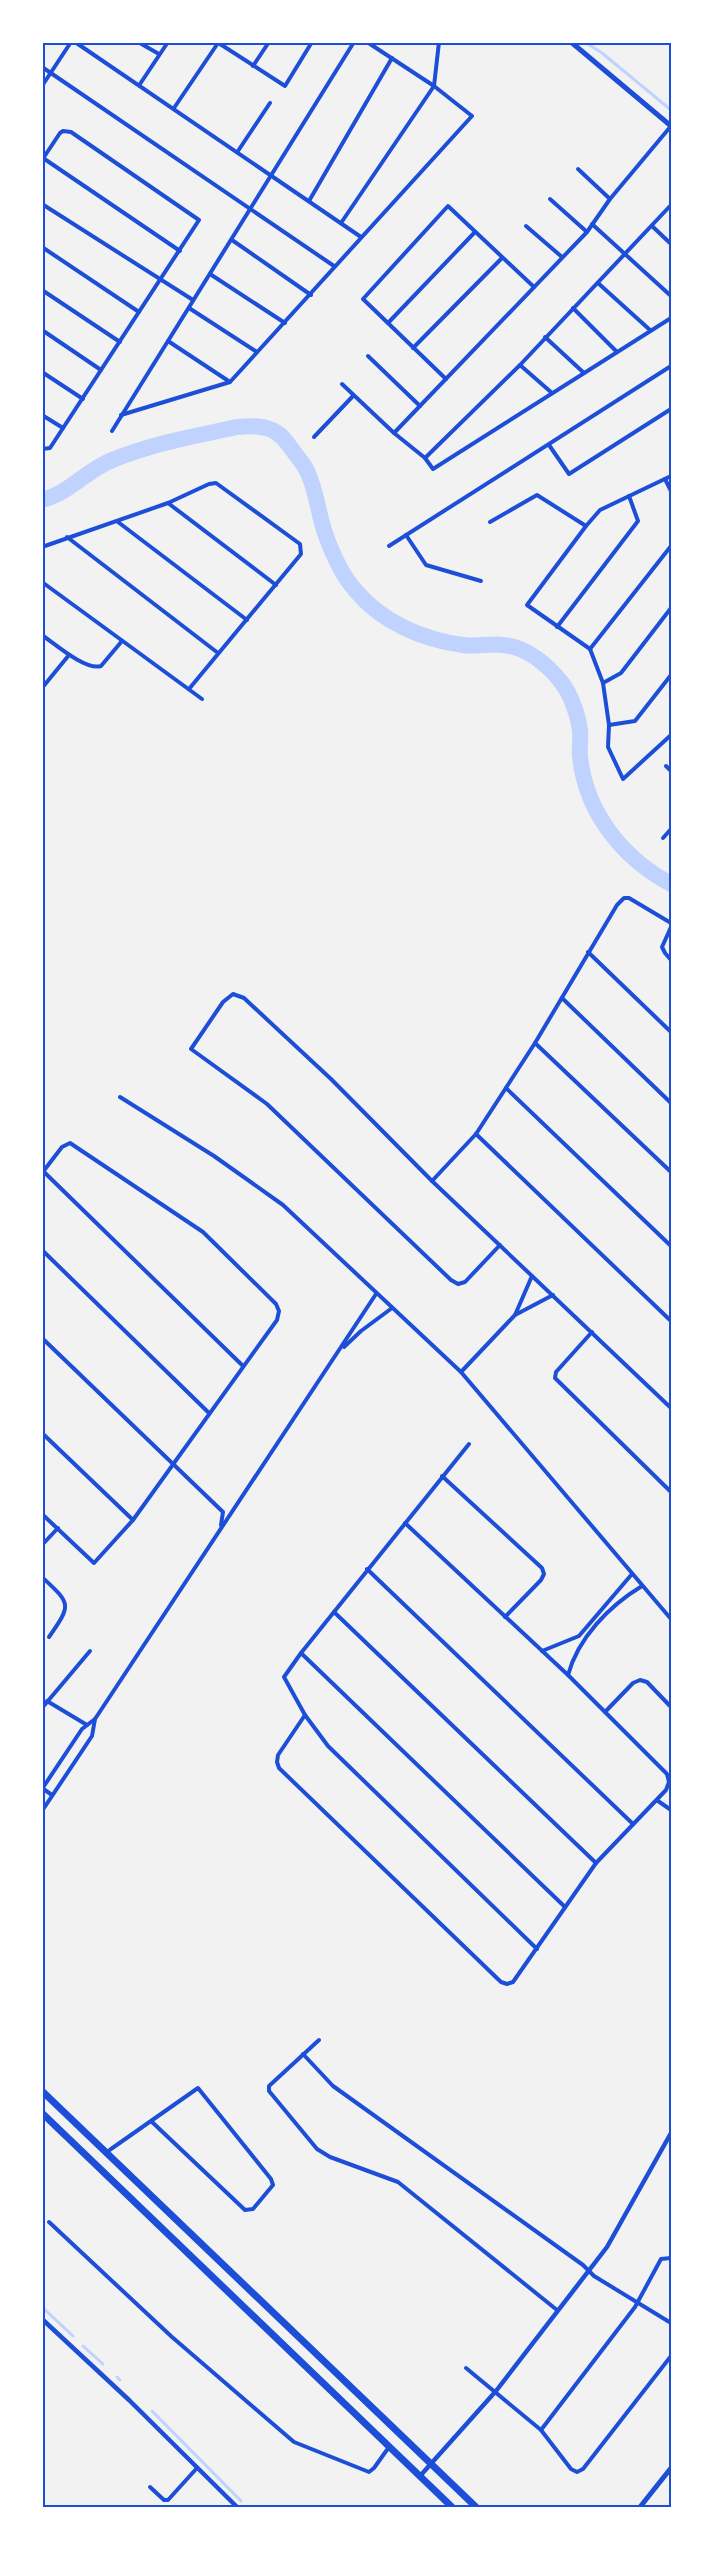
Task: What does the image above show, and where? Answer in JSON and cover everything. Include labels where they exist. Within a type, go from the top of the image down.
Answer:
[{"type":"highway","points":[[42,2091],[476,2507]]},
{"type":"highway","points":[[42,2114],[452,2507]]},
{"type":"main road","points":[[571,42],[671,126]]},
{"type":"main road","points":[[640,2507],[671,2468]]},
{"type":"street","points":[[42,86],[73,42],[140,84],[361,237]]},
{"type":"street","points":[[138,42],[159,54]]},
{"type":"street","points":[[140,84],[168,42]]},
{"type":"street","points":[[174,108],[217,42],[285,86],[312,42]]},
{"type":"street","points":[[225,49],[229,42]]},
{"type":"street","points":[[253,66],[269,42]]},
{"type":"street","points":[[112,431],[354,42]]},
{"type":"street","points":[[122,415],[230,382],[472,116],[434,86],[367,42]]},
{"type":"street","points":[[342,223],[434,86],[439,42]]},
{"type":"street","points":[[309,201],[392,58]]},
{"type":"street","points":[[42,67],[334,266]]},
{"type":"street","points":[[238,152],[270,103]]},
{"type":"street","points":[[394,433],[587,232],[610,199],[671,126]]},
{"type":"street","points":[[42,449],[50,448],[160,280],[180,251],[200,220],[71,132],[63,130],[43,159],[180,251]]},
{"type":"street","points":[[578,169],[610,199]]},
{"type":"street","points":[[550,199],[587,232]]},
{"type":"street","points":[[42,204],[193,300]]},
{"type":"street","points":[[425,458],[520,364],[671,205]]},
{"type":"street","points":[[446,380],[363,299],[448,206],[534,287]]},
{"type":"street","points":[[592,224],[671,297]]},
{"type":"street","points":[[526,226],[562,257]]},
{"type":"street","points":[[652,226],[671,244]]},
{"type":"street","points":[[388,323],[475,232]]},
{"type":"street","points":[[232,240],[311,295]]},
{"type":"street","points":[[42,247],[139,312]]},
{"type":"street","points":[[413,348],[502,258]]},
{"type":"street","points":[[210,274],[285,322]]},
{"type":"street","points":[[598,283],[650,330]]},
{"type":"street","points":[[42,290],[120,342]]},
{"type":"street","points":[[189,308],[257,352]]},
{"type":"street","points":[[573,308],[616,351]]},
{"type":"street","points":[[342,384],[394,433],[425,458],[434,469],[671,318]]},
{"type":"street","points":[[42,330],[101,370]]},
{"type":"street","points":[[545,337],[584,373]]},
{"type":"street","points":[[168,341],[230,382]]},
{"type":"street","points":[[368,356],[420,406]]},
{"type":"street","points":[[520,364],[552,393]]},
{"type":"street","points":[[388,546],[671,366]]},
{"type":"street","points":[[42,372],[82,399]]},
{"type":"street","points":[[314,437],[353,396]]},
{"type":"street","points":[[549,445],[568,474],[671,409]]},
{"type":"street","points":[[42,415],[63,428]]},
{"type":"street","points":[[671,476],[600,510],[527,604],[590,648],[603,683],[609,725],[608,747],[622,779],[671,735]]},
{"type":"street","points":[[665,479],[671,491]]},
{"type":"street","points":[[42,547],[216,483],[300,544],[301,554],[189,689]]},
{"type":"street","points":[[490,522],[537,495],[586,526]]},
{"type":"street","points":[[557,627],[638,521],[629,496]]},
{"type":"street","points":[[168,502],[276,585]]},
{"type":"street","points":[[117,521],[247,620]]},
{"type":"street","points":[[406,535],[426,565],[481,581]]},
{"type":"street","points":[[67,537],[218,654]]},
{"type":"street","points":[[590,648],[671,546]]},
{"type":"street","points":[[42,582],[202,699]]},
{"type":"street","points":[[603,683],[621,673],[671,609]]},
{"type":"street","points":[[42,635],[69,654],[98,668],[122,641]]},
{"type":"street","points":[[42,688],[69,654]]},
{"type":"street","points":[[609,725],[635,721],[671,675]]},
{"type":"street","points":[[666,766],[671,771]]},
{"type":"street","points":[[663,838],[671,829]]},
{"type":"street","points":[[432,1181],[476,1134],[535,1043],[617,905],[624,898],[629,898],[671,925],[662,947],[671,960]]},
{"type":"street","points":[[588,952],[671,1032]]},
{"type":"street","points":[[500,1245],[465,1282],[458,1284],[451,1280],[267,1104],[191,1049],[223,1002],[233,994],[244,998],[332,1079],[432,1181],[532,1275],[670,1406]]},
{"type":"street","points":[[562,998],[671,1103]]},
{"type":"street","points":[[535,1043],[671,1172]]},
{"type":"street","points":[[506,1088],[671,1246]]},
{"type":"street","points":[[120,1097],[214,1156],[283,1205],[461,1372],[671,1619]]},
{"type":"street","points":[[476,1134],[671,1321]]},
{"type":"street","points":[[42,1514],[94,1563],[133,1521],[277,1320],[279,1311],[276,1304],[203,1232],[70,1143],[62,1147],[43,1172],[243,1366]]},
{"type":"street","points":[[42,1250],[209,1413]]},
{"type":"street","points":[[461,1372],[514,1315],[532,1275]]},
{"type":"street","points":[[52,1795],[42,1788],[87,1725],[95,1719],[340,1352],[376,1293]]},
{"type":"street","points":[[514,1315],[553,1295]]},
{"type":"street","points":[[340,1352],[361,1331],[392,1308]]},
{"type":"street","points":[[592,1332],[556,1372],[555,1378],[671,1492]]},
{"type":"street","points":[[42,1338],[223,1512],[220,1529]]},
{"type":"street","points":[[42,1433],[133,1521]]},
{"type":"street","points":[[469,1443],[367,1569],[284,1677],[305,1715],[328,1746],[537,1950]]},
{"type":"street","points":[[442,1476],[542,1568],[544,1574],[541,1580],[505,1617]]},
{"type":"street","points":[[305,1715],[278,1755],[279,1768],[501,1982],[507,1984],[513,1982],[537,1950],[596,1863],[658,1801],[666,1790],[669,1782],[667,1774],[568,1675],[405,1523]]},
{"type":"street","points":[[42,1545],[58,1528]]},
{"type":"street","points":[[367,1569],[633,1824]]},
{"type":"street","points":[[542,1651],[579,1636],[632,1574]]},
{"type":"street","points":[[42,1577],[64,1597],[66,1604],[64,1616],[49,1637]]},
{"type":"street","points":[[568,1675],[573,1656],[596,1626],[642,1586]]},
{"type":"street","points":[[334,1612],[596,1863]]},
{"type":"street","points":[[592,1622],[596,1626]]},
{"type":"street","points":[[42,1708],[90,1651]]},
{"type":"street","points":[[301,1653],[565,1907]]},
{"type":"street","points":[[605,1712],[633,1683],[640,1680],[647,1682],[671,1707]]},
{"type":"street","points":[[47,1701],[87,1725]]},
{"type":"street","points":[[42,1811],[92,1736],[95,1719]]},
{"type":"street","points":[[658,1801],[671,1810]]},
{"type":"street","points":[[319,2040],[268,2086],[317,2149],[330,2157],[392,2179],[557,2310]]},
{"type":"street","points":[[303,2054],[333,2086],[589,2270],[671,2323]]},
{"type":"street","points":[[106,2153],[151,2121],[198,2088],[271,2179],[273,2186],[253,2209],[245,2210],[151,2121]]},
{"type":"street","points":[[420,2476],[496,2391],[611,2241],[671,2133]]},
{"type":"street","points":[[49,2222],[172,2337],[297,2444],[369,2472],[389,2447]]},
{"type":"street","points":[[541,2430],[637,2303],[660,2261],[665,2257],[671,2258]]},
{"type":"street","points":[[42,2319],[237,2507]]},
{"type":"street","points":[[466,2368],[541,2430],[571,2469],[577,2472],[583,2469],[671,2356]]},
{"type":"street","points":[[150,2487],[164,2500],[168,2500],[197,2468]]},
{"type":"waterway","points":[[585,42],[602,53],[671,110]]},
{"type":"waterway","points":[[42,500],[60,493],[101,465],[141,450],[237,427],[268,428],[276,432],[306,468],[323,528],[335,558],[346,579],[366,602],[404,628],[433,639],[463,645],[498,645],[520,649],[536,658],[556,676],[568,693],[576,712],[584,777],[599,814],[622,847],[637,861],[671,884]]},
{"type":"waterway","points":[[42,2307],[73,2336]]},
{"type":"waterway","points":[[83,2346],[103,2364]]},
{"type":"waterway","points":[[117,2377],[120,2380]]},
{"type":"waterway","points":[[152,2411],[241,2501]]}]
